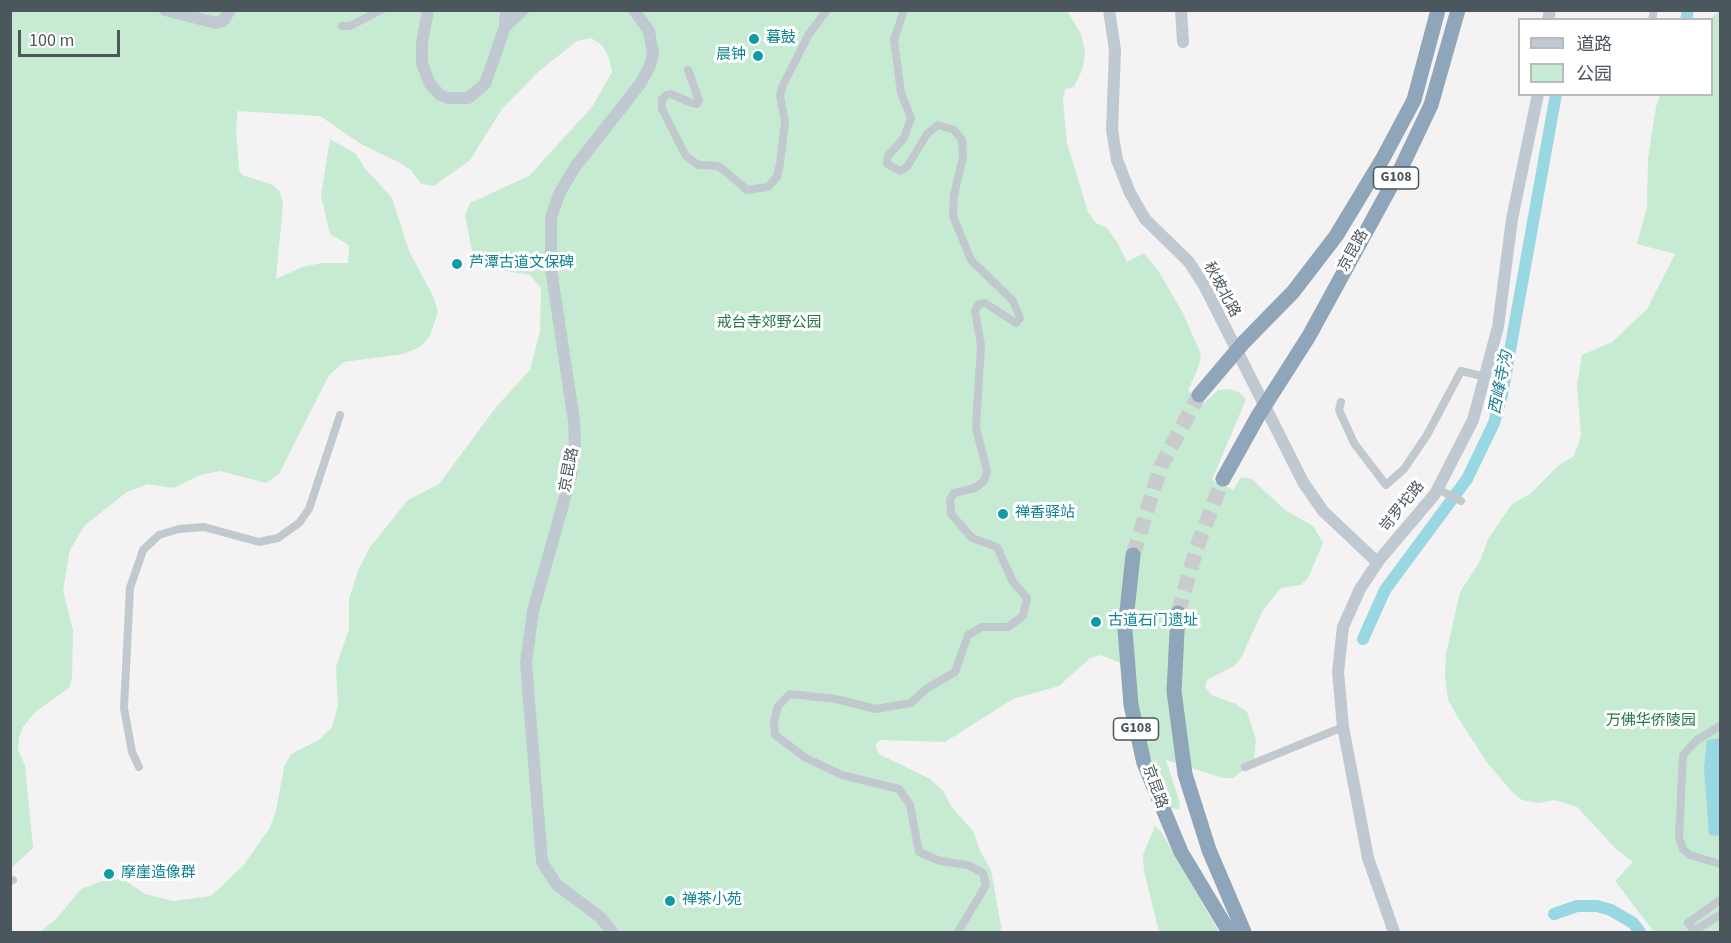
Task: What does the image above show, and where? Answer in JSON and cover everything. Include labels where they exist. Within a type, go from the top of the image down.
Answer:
[{"type":"highway","name":"京昆路","points":[[1199,395],[1244,342],[1293,292],[1335,236],[1382,160],[1414,100],[1438,10]]},
{"type":"highway","name":"京昆路","points":[[1223,479],[1258,416],[1309,336],[1402,166],[1431,105],[1458,10]]},
{"type":"highway","name":"京昆路","points":[[1133,555],[1125,630],[1131,705],[1144,763],[1167,823],[1229,933]]},
{"type":"highway","name":"京昆路","points":[[1178,613],[1176,716],[1191,796],[1209,850],[1244,933]]},
{"type":"street","points":[[165,10],[216,23],[223,21],[230,10]]},
{"type":"street","points":[[342,26],[350,26],[381,10]]},
{"type":"street","points":[[427,11],[422,43],[422,63],[429,84],[440,95],[448,98],[468,98],[485,84],[505,27],[506,10]]},
{"type":"street","points":[[505,27],[523,10]]},
{"type":"street","name":"京昆路","points":[[612,933],[600,917],[557,885],[542,862],[528,711],[526,663],[533,611],[571,476],[575,447],[574,421],[551,269],[549,228],[554,207],[566,182],[650,66],[653,53],[649,31],[634,10]]},
{"type":"street","points":[[688,70],[699,100],[697,104],[671,94],[662,99],[664,117],[686,156],[698,165],[717,166],[747,190],[768,188],[777,177],[781,153],[785,122],[780,95],[783,84],[809,34],[827,10]]},
{"type":"street","points":[[904,10],[894,40],[901,93],[911,118],[904,138],[888,156],[886,164],[900,171],[907,167],[927,134],[938,124],[954,130],[962,140],[963,157],[954,195],[953,216],[971,260],[1013,302],[1020,318],[1016,323],[985,303],[979,304],[975,311],[981,345],[976,428],[987,471],[984,481],[975,488],[954,493],[950,500],[951,514],[972,538],[997,547],[1013,582],[1027,598],[1023,616],[1008,627],[982,627],[968,635],[955,672],[926,689],[911,703],[876,709],[836,699],[790,693],[778,706],[774,722],[775,735],[806,758],[842,775],[899,789],[910,805],[919,852],[940,861],[968,865],[983,873],[986,885],[958,933]]},
{"type":"street","name":"秋坡北路","points":[[1109,10],[1115,50],[1112,130],[1117,160],[1130,193],[1145,219],[1189,262],[1205,287],[1303,482],[1323,511],[1377,562]]},
{"type":"street","points":[[1181,10],[1182,42]]},
{"type":"street","name":"岢罗坨路","points":[[1394,933],[1366,848],[1343,727],[1338,672],[1342,627],[1360,589],[1377,562],[1444,492],[1473,420],[1498,327],[1512,219],[1538,96]]},
{"type":"street","points":[[1341,402],[1339,410],[1354,443],[1386,485],[1404,469],[1427,435],[1461,370],[1486,377]]},
{"type":"street","points":[[139,767],[132,752],[124,708],[130,588],[143,550],[159,535],[179,528],[204,527],[259,542],[278,538],[299,523],[309,509],[340,415]]},
{"type":"street","points":[[1444,492],[1460,501]]},
{"type":"street","points":[[1720,726],[1697,740],[1683,755],[1679,837],[1683,849],[1690,855],[1720,864]]},
{"type":"street","points":[[1245,767],[1343,727]]},
{"type":"street","points":[[1720,900],[1688,923],[1693,932],[1720,915]]},
{"type":"green space","name":"戒台寺郊野公园","points":[[10,11],[1067,11],[1081,34],[1085,51],[1083,68],[1074,87],[1065,89],[1063,101],[1067,143],[1088,212],[1096,223],[1107,228],[1127,262],[1144,253],[1157,269],[1182,311],[1201,354],[1199,366],[1188,390],[1203,404],[1218,390],[1229,389],[1239,392],[1246,399],[1212,480],[1233,490],[1241,477],[1252,479],[1285,510],[1313,526],[1323,543],[1308,578],[1301,585],[1281,588],[1263,610],[1241,658],[1234,666],[1207,680],[1205,686],[1211,695],[1236,704],[1247,712],[1256,740],[1254,762],[1233,778],[1223,778],[1166,760],[1180,803],[1179,809],[1169,808],[1153,775],[1139,724],[1135,679],[1120,663],[1101,655],[1090,658],[1059,686],[1013,699],[945,742],[881,740],[875,745],[879,754],[930,779],[943,791],[951,806],[973,831],[980,851],[991,870],[1002,932],[40,932],[57,918],[81,889],[103,881],[123,879],[145,894],[173,901],[211,896],[243,866],[269,829],[276,811],[284,767],[291,754],[319,740],[332,727],[338,705],[336,667],[349,629],[349,599],[358,571],[370,547],[408,500],[439,484],[497,406],[530,370],[540,332],[541,288],[530,275],[475,266],[465,215],[470,203],[529,176],[592,107],[612,72],[609,58],[602,45],[591,38],[577,41],[538,72],[502,109],[470,160],[434,186],[421,184],[411,170],[361,144],[320,116],[238,111],[236,128],[239,169],[242,175],[273,185],[280,192],[283,204],[276,279],[303,267],[321,263],[348,263],[349,245],[330,234],[321,196],[330,139],[356,154],[364,167],[392,198],[409,251],[433,296],[438,312],[430,336],[420,347],[403,354],[344,362],[329,375],[279,474],[266,483],[220,471],[200,475],[174,488],[148,484],[127,492],[85,525],[70,550],[63,590],[73,630],[72,677],[69,688],[35,712],[23,727],[19,738],[18,750],[25,765],[33,848],[11,868]]},
{"type":"green space","name":"万佛华侨陵园","points":[[1720,11],[1720,932],[1654,932],[1615,881],[1633,862],[1617,850],[1577,807],[1555,800],[1538,803],[1522,800],[1512,792],[1486,761],[1448,700],[1445,676],[1446,654],[1460,592],[1480,561],[1488,539],[1512,504],[1530,494],[1559,465],[1574,456],[1581,436],[1577,384],[1582,355],[1612,342],[1647,309],[1675,254],[1637,244],[1647,207],[1648,158],[1660,96],[1713,96],[1712,18]]},
{"type":"green space","points":[[1155,826],[1162,833],[1219,932],[1159,932],[1144,871],[1143,855]]},
{"type":"water","points":[[1720,738],[1720,836],[1709,835],[1704,768],[1707,740]]},
{"type":"waterway","name":"西峰寺沟","points":[[1686,18],[1688,10]]},
{"type":"waterway","name":"西峰寺沟","points":[[1363,639],[1385,590],[1467,479],[1494,423],[1502,395],[1556,96]]},
{"type":"waterway","name":"西峰寺沟","points":[[1554,914],[1577,906],[1597,906],[1611,910],[1633,923],[1640,932]]},
{"type":"tunnel","points":[[1133,555],[1161,466],[1199,395]]},
{"type":"tunnel","points":[[1178,613],[1197,547],[1223,479]]},
{"type":"place","name":"暮鼓","points":[[754,39]]},
{"type":"place","name":"晨钟","points":[[758,56]]},
{"type":"place","name":"芦潭古道文保碑","points":[[457,264]]},
{"type":"place","name":"禅香驿站","points":[[1003,514]]},
{"type":"place","name":"古道石门遗址","points":[[1096,622]]},
{"type":"place","name":"摩崖造像群","points":[[109,874]]},
{"type":"place","name":"禅茶小苑","points":[[670,901]]}]
